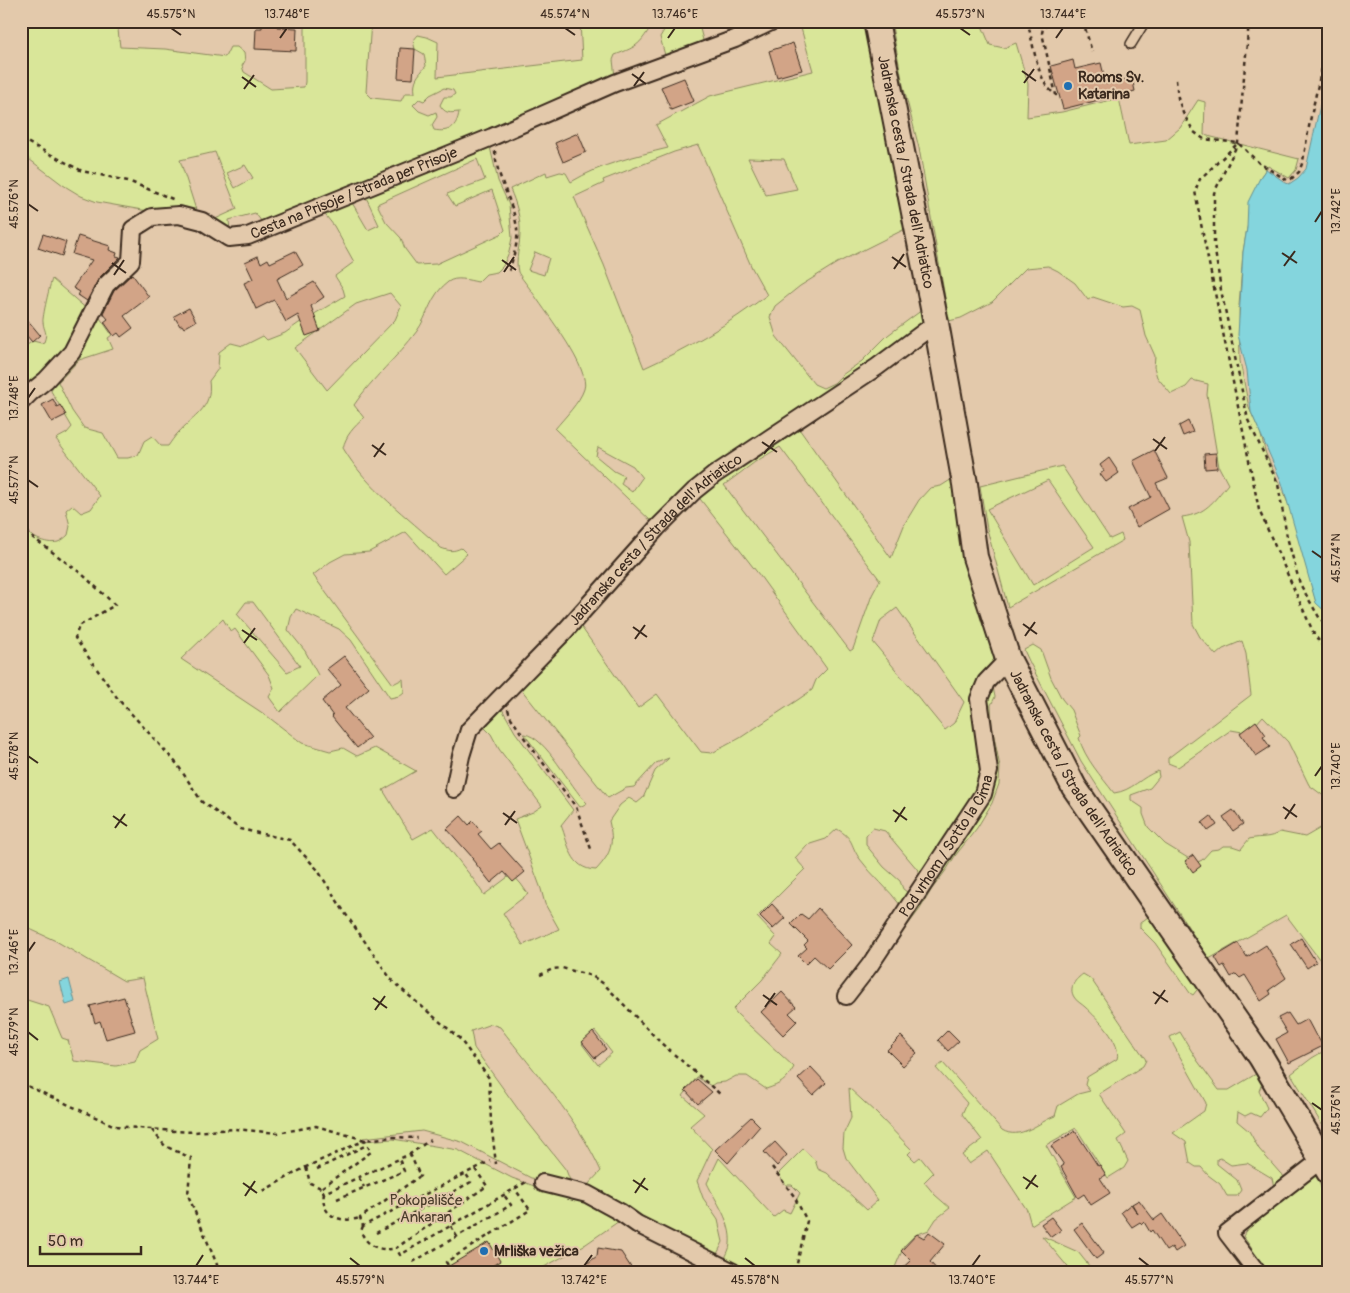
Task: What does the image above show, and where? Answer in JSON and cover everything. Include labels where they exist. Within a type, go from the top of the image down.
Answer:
[{"type":"main road","name":"Jadranska cesta / Strada dell'Adriatico","points":[[876,21],[936,323],[965,484],[974,557],[1008,659],[1074,787],[1261,1057],[1326,1166]]},
{"type":"street","name":"Cesta na Prisoje / Strada per Prisoje","points":[[21,402],[30,392],[46,380],[72,352],[106,285],[131,261],[133,229],[152,217],[180,215],[202,221],[229,238],[248,236],[494,136],[615,84],[735,39],[773,21]]},
{"type":"street","name":"Jadranska cesta / Strada dell'Adriatico","points":[[454,789],[469,730],[564,631],[657,528],[694,491],[714,475],[877,367],[936,323]]},
{"type":"street","name":"Pod vrhom / Sotto la Cima","points":[[846,996],[870,964],[983,794],[989,771],[979,699],[986,682],[1008,659]]},
{"type":"street","points":[[1257,1272],[1227,1233],[1326,1166]]},
{"type":"street","points":[[536,1182],[587,1194],[620,1212],[637,1224],[733,1272]]},
{"type":"lane","points":[[1131,44],[1146,21]]},
{"type":"path","points":[[1028,21],[1042,79],[1056,95],[1042,33],[1043,28],[1047,25],[1046,21]]},
{"type":"path","points":[[1083,21],[1092,52]]},
{"type":"path","points":[[1249,21],[1238,143],[1214,193],[1214,244],[1221,290],[1248,420],[1278,484],[1287,537],[1300,584],[1320,619],[1329,626]]},
{"type":"path","points":[[1176,80],[1182,112],[1194,132],[1204,139],[1238,143],[1259,163],[1287,180],[1291,179],[1299,172],[1306,150],[1310,121],[1329,35]]},
{"type":"path","points":[[494,136],[495,160],[514,210],[518,231],[509,272]]},
{"type":"path","points":[[21,139],[82,171],[128,181],[176,200]]},
{"type":"path","points":[[1238,143],[1200,179],[1195,191],[1259,510],[1314,634],[1329,655]]},
{"type":"path","points":[[21,525],[32,537],[82,574],[115,604],[79,626],[75,638],[118,699],[177,764],[202,802],[240,829],[290,840],[317,869],[345,913],[394,982],[459,1038],[489,1078],[491,1122],[496,1164]]},
{"type":"path","points":[[504,694],[510,716],[576,807],[591,849]]},
{"type":"path","points":[[540,975],[553,969],[562,968],[592,976],[604,984],[661,1043],[720,1094]]},
{"type":"path","points":[[21,1083],[115,1126],[194,1132],[234,1129],[278,1133],[316,1126],[365,1140]]},
{"type":"path","points":[[152,1129],[165,1146],[190,1158],[188,1196],[220,1272]]},
{"type":"path","points":[[263,1190],[306,1166],[365,1140],[417,1138]]},
{"type":"path","points":[[321,1188],[371,1152],[365,1140]]},
{"type":"path","points":[[324,1194],[399,1160],[430,1140]]},
{"type":"path","points":[[317,1169],[367,1145]]},
{"type":"path","points":[[306,1166],[310,1183],[321,1188],[324,1194],[322,1202],[324,1208],[332,1216],[350,1221],[360,1218],[420,1176],[410,1154]]},
{"type":"path","points":[[337,1199],[404,1171],[399,1160]]},
{"type":"path","points":[[363,1226],[490,1161]]},
{"type":"path","points":[[772,1167],[794,1196],[807,1221],[795,1272]]},
{"type":"path","points":[[360,1218],[363,1226],[361,1231],[363,1238],[369,1244],[379,1250],[396,1248],[487,1186],[475,1169]]},
{"type":"path","points":[[376,1234],[471,1182],[466,1174]]},
{"type":"path","points":[[359,1178],[364,1187]]},
{"type":"path","points":[[396,1248],[400,1255],[515,1189],[536,1182]]},
{"type":"path","points":[[452,1272],[446,1262],[530,1210],[515,1189]]},
{"type":"path","points":[[413,1262],[510,1205],[504,1195]]},
{"type":"path","points":[[414,1200],[421,1209]]},
{"type":"path","points":[[451,1226],[457,1237]]},
{"type":"green space","points":[[21,21],[117,21],[120,47],[165,49],[225,57],[230,47],[237,47],[244,53],[245,61],[242,66],[244,72],[271,89],[304,87],[305,21],[371,21],[366,92],[372,98],[401,101],[405,93],[415,93],[415,81],[426,66],[424,54],[415,49],[413,41],[418,35],[438,42],[437,77],[582,60],[580,21],[653,21],[638,44],[615,55],[613,60],[615,77],[266,227],[255,213],[229,220],[230,231],[211,221],[237,209],[215,152],[180,160],[197,213],[148,211],[97,202],[81,196],[63,185],[21,153]],"holes":[[[444,88],[453,90],[455,94],[451,97],[444,97],[440,105],[448,112],[459,112],[456,122],[451,128],[439,131],[434,130],[432,125],[437,117],[436,112],[429,115],[419,111],[413,105],[419,99],[424,101],[430,95]],[[245,165],[253,178],[235,188],[227,173]]]},
{"type":"green space","points":[[676,21],[698,21],[704,44],[666,59],[660,37],[666,27]]},
{"type":"green space","points":[[799,21],[864,21],[907,228],[837,263],[800,286],[775,306],[770,317],[776,336],[814,384],[823,388],[834,383],[862,361],[888,335],[922,310],[925,325],[653,523],[555,429],[579,399],[584,389],[584,380],[581,369],[567,342],[518,272],[520,222],[510,189],[546,172],[547,176],[560,172],[566,173],[571,182],[606,165],[668,148],[656,125],[710,96],[813,71]],"holes":[[[698,145],[752,268],[767,295],[708,335],[644,368],[604,265],[574,197],[604,183],[603,180],[674,152]],[[748,158],[784,159],[797,189],[766,195]],[[535,252],[549,258],[544,275],[528,270]],[[598,447],[633,466],[642,478],[632,492],[621,484],[624,476],[614,471],[596,456]]]},
{"type":"green space","points":[[891,21],[980,21],[990,45],[1004,48],[1016,43],[1028,84],[1027,117],[1062,112],[1119,98],[1129,145],[1166,140],[1180,128],[1198,100],[1205,102],[1204,135],[1299,159],[1296,170],[1289,178],[1268,166],[1261,176],[1247,228],[1243,252],[1239,306],[1240,361],[1249,408],[1260,432],[1266,454],[1291,510],[1316,602],[1329,615],[1329,800],[1309,785],[1288,742],[1263,716],[1248,733],[1231,730],[1178,767],[1168,763],[1168,758],[1251,695],[1246,654],[1242,641],[1223,649],[1216,655],[1200,637],[1193,624],[1189,542],[1182,517],[1203,510],[1213,502],[1228,484],[1219,467],[1207,395],[1208,384],[1192,380],[1186,387],[1171,394],[1157,377],[1154,367],[1155,356],[1146,336],[1140,310],[1132,306],[1123,307],[1093,297],[1088,300],[1075,283],[1048,266],[1026,268],[992,302],[961,318],[949,321],[919,148],[903,85]]},
{"type":"green space","name":"Pokopališče Ankaran","points":[[479,147],[490,147],[498,181],[509,205],[512,238],[503,266],[497,272],[486,274],[478,282],[455,279],[442,287],[433,299],[417,331],[354,405],[364,418],[346,439],[343,448],[353,463],[376,489],[441,548],[451,551],[461,548],[467,554],[444,574],[406,532],[369,552],[345,554],[330,562],[313,575],[393,684],[403,679],[404,692],[399,696],[390,698],[351,640],[339,629],[296,609],[291,617],[288,630],[305,651],[318,675],[280,712],[269,697],[274,688],[269,675],[235,629],[231,632],[223,619],[181,659],[267,716],[302,743],[330,751],[343,748],[357,756],[375,748],[416,771],[383,790],[413,839],[433,828],[484,895],[512,874],[528,894],[503,913],[523,945],[559,929],[545,904],[515,819],[533,812],[542,806],[499,749],[491,734],[482,725],[497,709],[502,709],[515,732],[573,810],[561,825],[572,855],[576,861],[587,869],[596,870],[608,853],[611,842],[609,821],[620,805],[629,798],[637,803],[643,798],[655,771],[669,758],[656,763],[634,787],[626,788],[608,798],[517,684],[577,621],[638,708],[657,694],[701,752],[712,753],[740,738],[812,690],[816,680],[827,669],[760,576],[697,495],[797,426],[891,558],[905,523],[919,500],[930,488],[941,486],[952,479],[972,579],[994,659],[986,676],[984,770],[977,794],[923,876],[885,831],[873,828],[866,836],[866,845],[884,867],[900,881],[903,889],[911,895],[901,906],[865,865],[847,836],[837,829],[826,839],[807,845],[795,858],[805,869],[757,917],[776,937],[771,944],[782,954],[762,980],[733,1009],[794,1067],[783,1081],[766,1089],[747,1076],[736,1076],[711,1086],[697,1077],[683,1096],[704,1114],[690,1126],[712,1149],[697,1181],[703,1198],[718,1220],[723,1242],[715,1258],[585,1188],[601,1171],[591,1152],[568,1115],[541,1079],[500,1027],[491,1024],[471,1031],[474,1048],[523,1116],[566,1170],[571,1183],[531,1178],[462,1142],[422,1131],[363,1138],[361,1141],[393,1139],[458,1150],[512,1178],[537,1187],[585,1197],[622,1219],[586,1244],[535,1272],[21,1272],[21,998],[49,1007],[62,1038],[68,1040],[74,1061],[116,1066],[135,1062],[140,1050],[158,1039],[143,978],[124,981],[56,941],[21,925],[21,527],[28,534],[38,539],[53,543],[58,542],[68,535],[70,526],[66,510],[72,505],[81,513],[91,509],[100,496],[56,439],[67,433],[72,427],[51,391],[54,381],[98,315],[112,335],[108,338],[113,349],[79,360],[58,382],[72,411],[84,428],[103,433],[117,458],[128,458],[138,455],[144,441],[152,436],[161,446],[168,446],[205,405],[208,399],[209,381],[218,369],[219,352],[231,343],[243,346],[263,336],[267,340],[285,333],[345,296],[335,276],[354,262],[334,226],[323,212],[351,201],[368,230],[379,225],[365,195]],"holes":[[[477,159],[485,180],[447,194],[455,206],[492,190],[505,230],[501,234],[436,264],[417,265],[405,249],[401,238],[386,222],[377,204]],[[390,293],[401,306],[395,320],[327,390],[295,348],[356,304]],[[780,447],[880,580],[872,595],[853,649],[850,651],[724,485],[755,462]],[[246,602],[253,602],[300,666],[287,672],[237,614]],[[897,608],[964,702],[954,723],[945,730],[873,642],[881,620]],[[595,1031],[612,1053],[598,1065],[582,1044]]]},
{"type":"green space","points":[[52,279],[89,311],[75,340],[21,397],[21,349],[33,341],[44,342],[46,333],[43,319]]},
{"type":"green space","points":[[1062,466],[1110,539],[1121,534],[1123,540],[1008,607],[987,529],[980,486]],"holes":[[[1048,480],[1094,547],[1033,585],[987,509]]]},
{"type":"green space","points":[[1033,645],[1041,650],[1051,678],[1062,699],[1071,710],[1085,753],[1114,793],[1126,790],[1158,771],[1159,777],[1150,788],[1131,795],[1131,800],[1143,808],[1143,814],[1148,827],[1165,844],[1196,863],[1202,860],[1211,850],[1219,849],[1223,846],[1241,849],[1249,839],[1280,832],[1305,837],[1329,821],[1329,972],[1286,915],[1209,959],[1081,761],[1024,650]]},
{"type":"green space","points":[[993,687],[995,697],[991,705],[992,726],[1000,767],[999,784],[992,803],[977,828],[955,856],[901,934],[897,930],[980,806],[984,702]]},
{"type":"green space","points":[[524,734],[533,737],[541,744],[587,803],[580,807]]},
{"type":"green space","points":[[1152,914],[1200,986],[1193,995],[1155,943],[1140,928],[1140,923]]},
{"type":"green space","points":[[1083,974],[1091,979],[1146,1060],[1143,1066],[1099,1094],[1126,1134],[1118,1140],[1128,1161],[1124,1168],[1108,1178],[1076,1128],[1046,1145],[1076,1197],[1031,1225],[1027,1210],[988,1151],[969,1164],[962,1155],[982,1140],[962,1114],[967,1103],[936,1068],[943,1063],[1002,1130],[1009,1133],[1022,1132],[1055,1116],[1058,1106],[1078,1094],[1090,1091],[1085,1085],[1087,1077],[1117,1059],[1118,1052],[1112,1038],[1096,1017],[1076,1000],[1072,993],[1072,987]]},
{"type":"green space","points":[[1180,1032],[1197,1060],[1219,1090],[1229,1090],[1256,1074],[1262,1083],[1259,1091],[1267,1108],[1260,1117],[1251,1113],[1245,1116],[1238,1112],[1237,1121],[1249,1131],[1259,1149],[1288,1180],[1275,1192],[1272,1178],[1247,1163],[1231,1165],[1220,1158],[1217,1159],[1217,1164],[1237,1180],[1241,1190],[1237,1196],[1227,1196],[1220,1184],[1201,1167],[1196,1167],[1190,1163],[1186,1142],[1173,1133],[1204,1111],[1206,1103],[1170,1037]]},
{"type":"green space","points":[[1329,1048],[1329,1136],[1291,1074]]},
{"type":"green space","points":[[849,1088],[912,1150],[908,1154],[915,1161],[920,1157],[933,1173],[924,1182],[950,1208],[936,1219],[929,1230],[915,1235],[904,1246],[893,1272],[753,1272],[725,1259],[730,1246],[729,1228],[723,1212],[707,1183],[719,1158],[774,1217],[783,1210],[790,1213],[800,1193],[792,1185],[786,1185],[778,1174],[803,1149],[815,1160],[818,1169],[827,1173],[867,1210],[878,1200],[846,1158],[843,1148],[844,1133],[851,1118]]},
{"type":"green space","points":[[1317,1175],[1329,1213],[1329,1272],[1268,1272],[1243,1236],[1258,1216],[1294,1187]]},
{"type":"green space","points":[[1042,1236],[1078,1252],[1094,1272],[1072,1272]]},
{"type":"water","points":[[1329,64],[1329,615],[1316,603],[1282,483],[1251,412],[1247,370],[1238,335],[1248,202],[1266,169],[1289,184],[1306,169]]},
{"type":"water","points":[[69,979],[75,1002],[66,1005],[60,982]]},
{"type":"building","points":[[262,21],[277,21],[277,27],[297,28],[296,51],[255,49],[256,28],[262,28]]},
{"type":"building","points":[[793,43],[802,70],[777,77],[769,51]]},
{"type":"building","points":[[400,48],[415,49],[413,79],[398,78]]},
{"type":"building","points":[[1073,60],[1075,69],[1101,63],[1106,84],[1132,78],[1135,91],[1063,109],[1051,66]]},
{"type":"building","points":[[684,78],[694,101],[671,110],[661,87]]},
{"type":"building","points":[[578,133],[586,152],[563,162],[555,143]]},
{"type":"building","points":[[43,234],[66,242],[62,256],[38,248]]},
{"type":"building","points":[[78,236],[110,246],[109,250],[117,253],[116,256],[120,257],[99,278],[87,301],[78,295],[80,292],[73,288],[92,260],[72,254]]},
{"type":"building","points":[[295,251],[303,265],[277,279],[286,298],[314,282],[324,297],[311,306],[320,331],[306,336],[298,315],[286,322],[274,300],[256,309],[244,283],[253,279],[245,262],[258,256],[261,263],[268,259],[270,263]]},
{"type":"building","points":[[132,274],[149,297],[124,316],[133,328],[121,337],[118,333],[114,336],[104,322],[108,319],[103,313],[114,291]]},
{"type":"building","points":[[189,308],[196,321],[184,328],[182,325],[180,326],[174,316]]},
{"type":"building","points":[[21,312],[40,335],[32,342],[21,329]]},
{"type":"building","points":[[53,399],[57,407],[60,405],[66,415],[52,422],[42,405]]},
{"type":"building","points":[[1188,421],[1193,432],[1183,436],[1179,426]]},
{"type":"building","points":[[1154,450],[1168,478],[1156,483],[1169,509],[1137,527],[1128,509],[1151,497],[1133,461]]},
{"type":"building","points":[[1216,453],[1217,468],[1205,469],[1204,454]]},
{"type":"building","points":[[1109,458],[1119,473],[1106,482],[1100,474],[1104,471],[1100,465]]},
{"type":"building","points":[[344,656],[369,688],[345,708],[370,738],[357,748],[332,717],[322,701],[341,685],[327,669]]},
{"type":"building","points":[[1256,721],[1266,735],[1263,737],[1270,747],[1256,756],[1240,733]]},
{"type":"building","points":[[1233,810],[1243,824],[1233,831],[1223,817]]},
{"type":"building","points":[[461,816],[469,825],[473,821],[482,831],[478,834],[491,849],[499,843],[525,872],[513,882],[504,872],[491,883],[473,858],[447,829]]},
{"type":"building","points":[[1211,816],[1217,825],[1208,831],[1202,823]]},
{"type":"building","points":[[1193,855],[1201,866],[1193,872],[1185,861]]},
{"type":"building","points":[[772,904],[785,918],[773,929],[760,916]]},
{"type":"building","points":[[818,908],[852,945],[828,969],[814,956],[806,964],[798,956],[807,948],[804,945],[808,941],[791,924],[801,914],[808,919]]},
{"type":"building","points":[[1301,938],[1316,962],[1307,968],[1291,944]]},
{"type":"building","points":[[1238,943],[1247,957],[1266,945],[1286,978],[1269,990],[1271,994],[1261,1001],[1245,975],[1240,978],[1236,974],[1231,977],[1224,965],[1221,967],[1215,957]]},
{"type":"building","points":[[782,992],[796,1007],[789,1013],[797,1021],[783,1035],[761,1012]]},
{"type":"building","points":[[124,997],[135,1031],[106,1039],[100,1021],[95,1023],[90,1006]]},
{"type":"building","points":[[1288,1013],[1296,1025],[1307,1019],[1323,1046],[1289,1063],[1276,1039],[1287,1033],[1278,1018]]},
{"type":"building","points":[[948,1030],[959,1041],[948,1051],[938,1040]]},
{"type":"building","points":[[593,1032],[606,1049],[595,1058],[582,1042]]},
{"type":"building","points":[[901,1036],[917,1053],[903,1066],[887,1050]]},
{"type":"building","points":[[811,1067],[826,1083],[813,1095],[798,1079]]},
{"type":"building","points":[[697,1079],[712,1092],[698,1104],[685,1090]]},
{"type":"building","points":[[751,1117],[760,1126],[728,1163],[715,1150]]},
{"type":"building","points":[[1075,1131],[1106,1175],[1100,1178],[1110,1193],[1091,1205],[1084,1194],[1078,1198],[1061,1167],[1064,1165],[1051,1146]]},
{"type":"building","points":[[775,1142],[787,1155],[777,1166],[764,1152]]},
{"type":"building","points":[[1139,1200],[1154,1220],[1162,1214],[1184,1246],[1175,1252],[1172,1247],[1166,1251],[1152,1230],[1150,1232],[1144,1222],[1142,1224],[1140,1222],[1132,1227],[1121,1212],[1131,1204],[1138,1214],[1132,1204]]},
{"type":"building","points":[[1051,1217],[1061,1230],[1051,1237],[1041,1224]]},
{"type":"building","points":[[1082,1223],[1104,1253],[1096,1259],[1074,1229]]},
{"type":"building","points":[[929,1232],[945,1244],[930,1262],[939,1272],[899,1272],[911,1261],[901,1251],[917,1234],[924,1238]]},
{"type":"building","name":"Mrliška vežica","points":[[489,1242],[500,1261],[482,1272],[439,1272]]},
{"type":"building","points":[[598,1248],[621,1252],[634,1272],[576,1272],[597,1256]]},
{"type":"place","name":"Rooms Sv. Katarina","points":[[1068,86]]},
{"type":"place","name":"Mrliška vežica","points":[[484,1251]]}]
